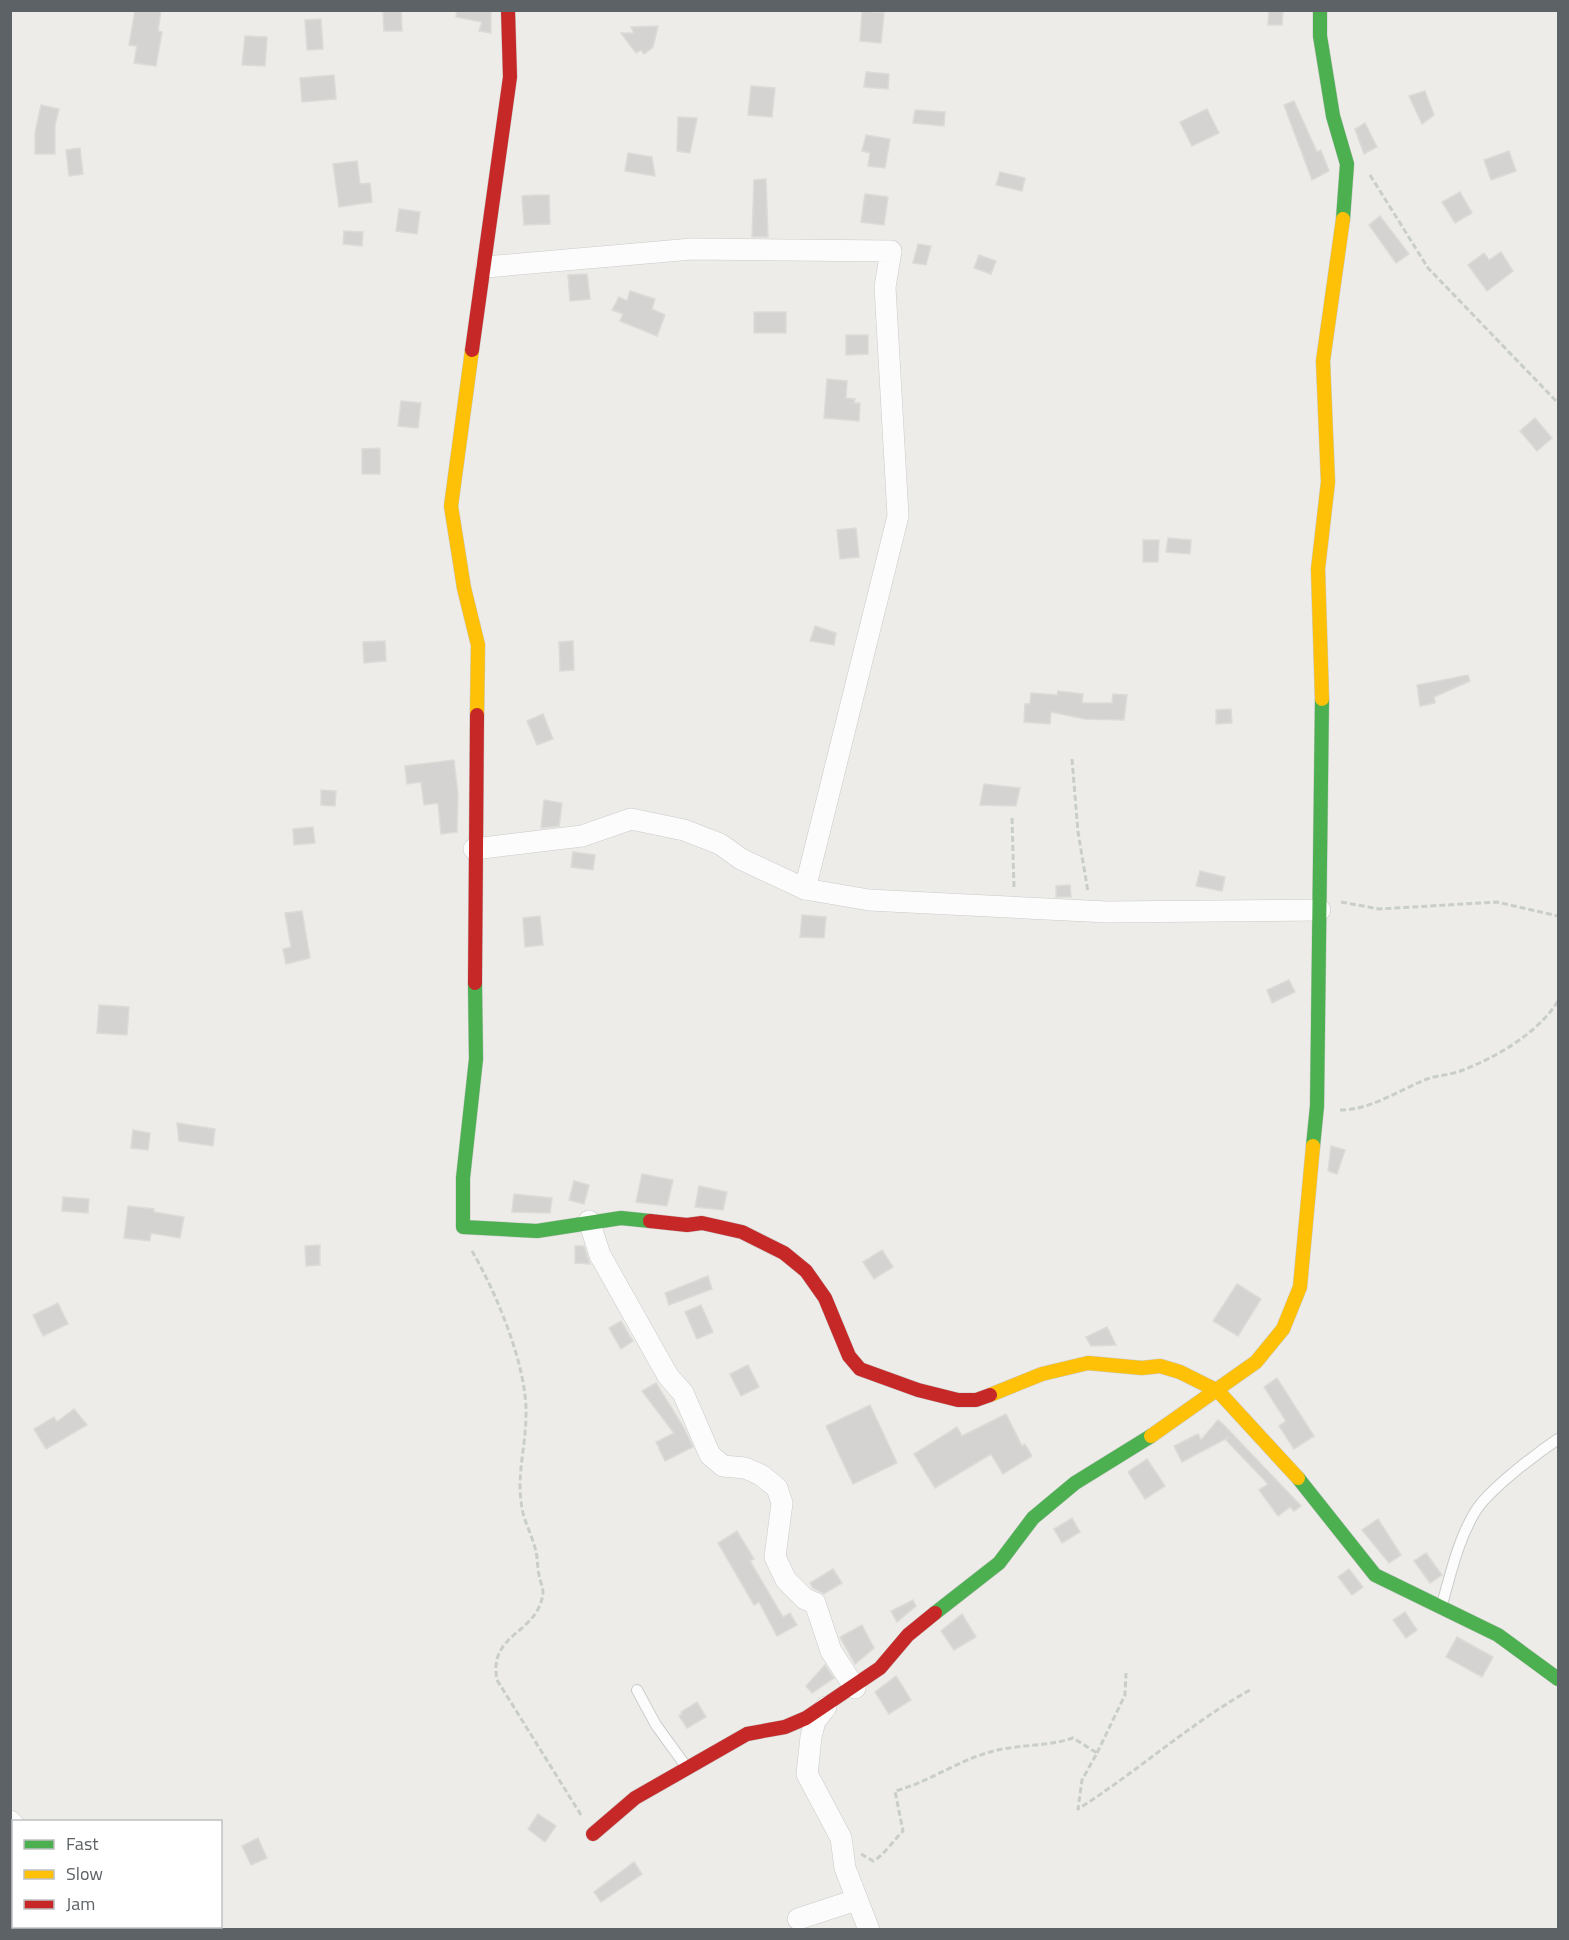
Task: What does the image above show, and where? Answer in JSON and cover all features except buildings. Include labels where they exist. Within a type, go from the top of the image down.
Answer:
[{"type":"street","points":[[508,10],[510,77],[486,267],[451,506],[464,588],[478,645],[474,849],[476,1059],[463,1178],[463,1227],[537,1231],[589,1221],[621,1218],[722,1226],[742,1232],[784,1253],[806,1271],[831,1310],[849,1356],[860,1370],[918,1390],[958,1400],[976,1400],[1042,1374],[1088,1363],[1171,1368],[1218,1391],[1243,1421],[1312,1492],[1375,1575],[1498,1635],[1558,1679]]},
{"type":"street","points":[[593,1834],[635,1798],[687,1767],[747,1734],[785,1727],[827,1706],[855,1688],[880,1668],[908,1635],[999,1563],[1033,1518],[1075,1483],[1218,1391],[1256,1362],[1283,1329],[1300,1287],[1317,1106],[1322,659],[1318,569],[1328,482],[1323,362],[1341,243],[1347,164],[1331,105],[1320,36],[1320,10]]},
{"type":"street","points":[[486,267],[692,249],[891,251],[885,287],[898,516],[805,889]]},
{"type":"street","points":[[474,849],[582,836],[631,819],[684,830],[720,844],[741,859],[805,889],[869,900],[1090,911],[1320,910]]},
{"type":"street","points":[[589,1221],[600,1255],[668,1376],[683,1393],[710,1455],[723,1466],[744,1468],[761,1474],[777,1488],[783,1503],[775,1557],[786,1580],[805,1599],[815,1603],[831,1651],[855,1688]]},
{"type":"street","points":[[827,1706],[815,1721],[807,1774],[841,1838],[845,1868],[869,1929]]},
{"type":"street","points":[[798,1919],[856,1900]]},
{"type":"lane","points":[[1441,1607],[1460,1542],[1476,1510],[1513,1474],[1558,1439]]},
{"type":"lane","points":[[637,1690],[656,1725],[687,1767]]},
{"type":"path","points":[[1347,164],[1370,174],[1428,268],[1558,403]]},
{"type":"path","points":[[1072,759],[1078,832],[1090,911]]},
{"type":"path","points":[[1012,818],[1015,907]]},
{"type":"path","points":[[1320,910],[1344,902],[1379,909],[1497,902],[1558,916]]},
{"type":"path","points":[[1317,1106],[1343,1111],[1395,1096],[1426,1079],[1462,1071],[1490,1057],[1532,1029],[1549,1016],[1558,1001]]},
{"type":"path","points":[[463,1227],[466,1241],[487,1275],[525,1388],[526,1428],[519,1468],[523,1513],[536,1551],[543,1591],[533,1617],[498,1652],[494,1664],[497,1680],[593,1834]]},
{"type":"path","points":[[1126,1673],[1125,1695],[1082,1780],[1078,1809],[1106,1791],[1179,1735],[1250,1690]]},
{"type":"path","points":[[881,1854],[903,1831],[895,1791],[918,1785],[942,1770],[991,1752],[1055,1744],[1073,1738],[1097,1753]]},
{"type":"traffic: fast","points":[[1320,10],[1320,36],[1333,116],[1347,164],[1343,219]]},
{"type":"traffic: fast","points":[[1313,1146],[1317,1106],[1322,699]]},
{"type":"traffic: fast","points":[[475,983],[476,1059],[463,1178],[463,1227],[537,1231],[621,1218],[650,1221]]},
{"type":"traffic: fast","points":[[935,1613],[999,1563],[1033,1518],[1075,1483],[1151,1436]]},
{"type":"traffic: fast","points":[[1298,1478],[1375,1575],[1498,1635],[1558,1679]]},
{"type":"traffic: slow","points":[[1322,699],[1318,569],[1328,482],[1323,361],[1343,219]]},
{"type":"traffic: slow","points":[[472,350],[451,506],[464,588],[478,645],[477,715]]},
{"type":"traffic: slow","points":[[1151,1436],[1256,1362],[1283,1329],[1300,1287],[1313,1146]]},
{"type":"traffic: slow","points":[[990,1395],[1042,1374],[1088,1363],[1142,1368],[1160,1366],[1180,1372],[1218,1391],[1298,1478]]},
{"type":"traffic: jam","points":[[472,350],[510,77],[508,10]]},
{"type":"traffic: jam","points":[[475,983],[477,715]]},
{"type":"traffic: jam","points":[[650,1221],[687,1225],[702,1223],[742,1232],[784,1253],[806,1271],[825,1298],[849,1356],[860,1369],[918,1390],[958,1400],[976,1400],[990,1395]]},
{"type":"traffic: jam","points":[[593,1834],[635,1798],[747,1734],[785,1727],[806,1718],[880,1668],[908,1635],[935,1613]]}]
